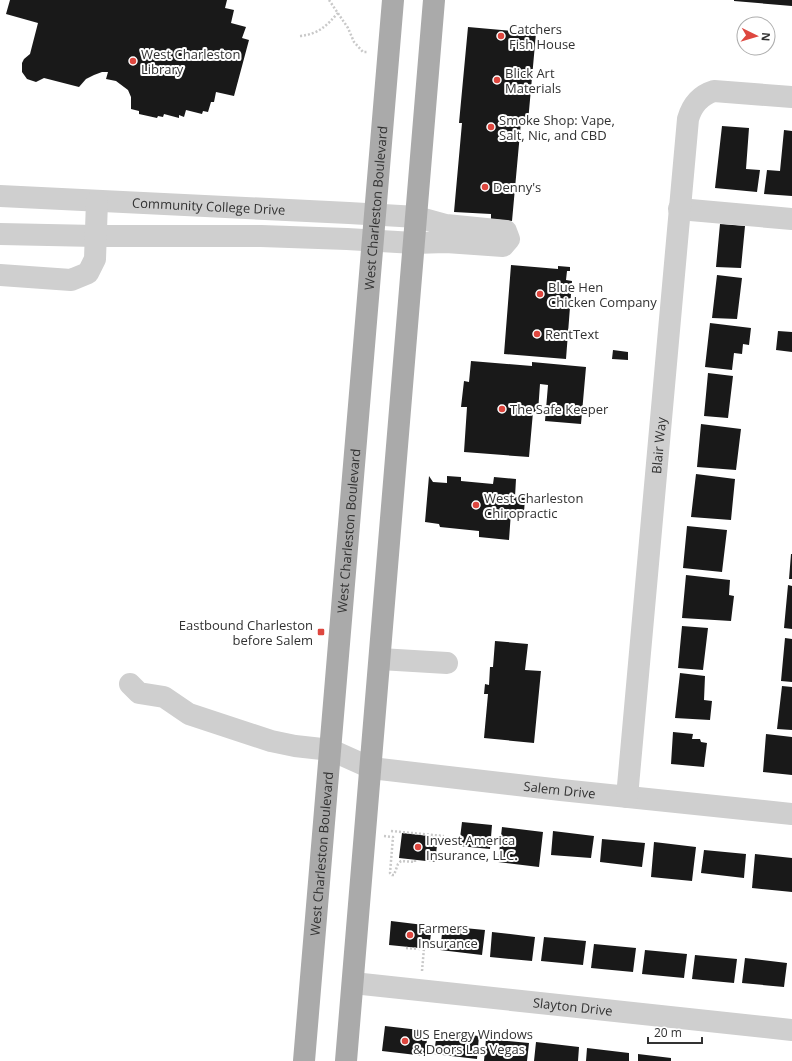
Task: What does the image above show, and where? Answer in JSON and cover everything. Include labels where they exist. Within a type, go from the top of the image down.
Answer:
[{"type":"main road","name":"West Charleston Boulevard","points":[[304,1061],[331,750],[392,0]]},
{"type":"main road","points":[[346,1061],[434,0]]},
{"type":"street","name":"Blair Way","points":[[627,797],[679,209],[689,113],[700,98],[707,93],[714,91],[721,90],[792,97]]},
{"type":"street","name":"Community College Drive","points":[[0,196],[417,217],[446,225],[506,231],[510,239],[503,246],[446,242],[414,243],[261,236],[96,236],[0,234]]},
{"type":"street","points":[[0,275],[71,280],[88,273],[95,259],[97,201]]},
{"type":"street","points":[[679,209],[792,219]]},
{"type":"street","points":[[380,659],[447,663]]},
{"type":"street","name":"Salem Drive","points":[[130,684],[139,693],[164,697],[189,714],[245,733],[295,746],[331,750],[371,768],[792,814]]},
{"type":"street","name":"Slayton Drive","points":[[353,983],[792,1030]]},
{"type":"path","points":[[329,0],[348,28],[354,42],[363,52],[370,52]]},
{"type":"path","points":[[300,36],[316,33],[328,24],[338,13]]},
{"type":"path","points":[[391,831],[444,836]]},
{"type":"path","points":[[384,836],[392,837],[390,874],[394,875],[398,864],[401,861],[415,862],[415,859]]},
{"type":"path","points":[[406,948],[420,949]]},
{"type":"path","points":[[422,971],[424,948]]},
{"type":"building","name":"West Charleston Library","points":[[10,0],[227,0],[225,8],[234,10],[231,23],[246,27],[242,38],[249,40],[234,96],[216,92],[214,102],[211,102],[208,112],[203,111],[202,114],[186,110],[184,117],[179,115],[179,118],[164,114],[163,117],[158,116],[157,118],[139,114],[139,111],[131,109],[131,97],[128,90],[116,81],[106,79],[108,72],[102,72],[86,79],[79,87],[44,78],[36,82],[27,79],[22,72],[22,63],[30,54],[38,23],[6,14]]},
{"type":"building","points":[[792,0],[792,6],[734,1]]},
{"type":"building","points":[[468,27],[536,33],[528,122],[521,122],[512,221],[491,219],[491,214],[454,212],[462,123],[459,123]]},
{"type":"building","points":[[722,126],[749,128],[746,169],[760,170],[757,192],[715,188]]},
{"type":"building","points":[[784,130],[792,131],[792,196],[764,194],[767,170],[780,171]]},
{"type":"building","points":[[720,224],[745,226],[741,268],[716,267]]},
{"type":"building","points":[[511,265],[558,269],[558,266],[570,267],[570,271],[567,271],[566,280],[572,281],[566,359],[504,354]]},
{"type":"building","points":[[717,275],[742,278],[737,319],[712,318]]},
{"type":"building","points":[[710,323],[751,328],[749,345],[743,344],[742,354],[734,353],[732,370],[705,367]]},
{"type":"building","points":[[778,331],[792,332],[792,352],[776,350]]},
{"type":"building","points":[[613,350],[628,352],[628,360],[612,359]]},
{"type":"building","name":"The Safe Keeper","points":[[471,361],[532,366],[532,362],[586,367],[581,424],[545,421],[548,385],[540,384],[538,412],[533,412],[529,457],[464,452],[467,407],[461,407],[464,381],[469,382]]},
{"type":"building","points":[[708,373],[733,376],[728,418],[704,416]]},
{"type":"building","points":[[701,424],[741,429],[736,470],[697,467]]},
{"type":"building","points":[[696,474],[735,479],[731,520],[691,517]]},
{"type":"building","name":"West Charleston Chiropractic","points":[[429,476],[433,482],[447,483],[447,476],[461,477],[461,481],[493,484],[494,477],[516,479],[515,497],[525,498],[524,513],[511,512],[509,540],[479,537],[479,531],[440,527],[439,524],[425,522]]},
{"type":"building","points":[[687,526],[727,530],[722,572],[683,568]]},
{"type":"building","points":[[791,554],[792,579],[789,579]]},
{"type":"building","points":[[686,575],[730,580],[729,595],[734,596],[731,621],[682,618]]},
{"type":"building","points":[[788,585],[792,586],[792,629],[784,628]]},
{"type":"building","points":[[682,626],[708,628],[703,670],[678,668]]},
{"type":"building","points":[[785,638],[792,639],[792,682],[781,681]]},
{"type":"building","points":[[495,641],[528,644],[525,670],[541,671],[534,743],[484,738],[488,694],[484,694],[485,684],[489,685],[490,667],[493,667]]},
{"type":"building","points":[[680,673],[705,676],[704,700],[712,701],[710,720],[675,718]]},
{"type":"building","points":[[782,686],[792,687],[792,730],[777,729]]},
{"type":"building","points":[[673,732],[693,734],[692,739],[700,739],[701,742],[707,743],[704,767],[671,764]]},
{"type":"building","points":[[766,734],[792,737],[792,775],[763,772]]},
{"type":"building","points":[[462,822],[492,825],[490,849],[459,846]]},
{"type":"building","points":[[502,827],[543,832],[539,867],[498,862]]},
{"type":"building","points":[[553,831],[594,836],[591,858],[551,855]]},
{"type":"building","name":"Invest America Insurance, LLC.","points":[[402,833],[438,837],[435,862],[399,858]]},
{"type":"building","points":[[602,839],[645,843],[642,867],[600,862]]},
{"type":"building","points":[[654,842],[696,847],[692,881],[651,877]]},
{"type":"building","points":[[704,850],[746,854],[744,878],[701,873]]},
{"type":"building","points":[[755,854],[792,858],[792,892],[752,888]]},
{"type":"building","name":"Farmers Insurance","points":[[391,921],[432,926],[429,949],[389,945]]},
{"type":"building","points":[[443,926],[485,930],[482,955],[440,950]]},
{"type":"building","points":[[492,932],[535,937],[532,961],[490,957]]},
{"type":"building","points":[[544,937],[586,941],[583,965],[541,961]]},
{"type":"building","points":[[594,944],[636,948],[633,972],[591,968]]},
{"type":"building","points":[[645,950],[687,954],[684,978],[642,974]]},
{"type":"building","points":[[695,955],[737,959],[734,983],[692,979]]},
{"type":"building","points":[[745,958],[787,963],[784,987],[742,983]]},
{"type":"building","name":"US Energy Windows & Doors Las Vegas","points":[[385,1026],[428,1031],[425,1056],[382,1051]]},
{"type":"building","points":[[437,1032],[479,1036],[477,1059],[434,1054]]},
{"type":"building","points":[[486,1039],[529,1043],[527,1061],[484,1061]]},
{"type":"building","points":[[536,1042],[579,1047],[578,1061],[534,1061]]},
{"type":"building","points":[[587,1048],[629,1053],[629,1061],[586,1061]]},
{"type":"building","points":[[638,1054],[671,1058],[671,1061],[638,1061]]},
{"type":"place","name":"Catchers Fish House","points":[[501,36]]},
{"type":"place","name":"West Charleston Library","points":[[133,61]]},
{"type":"place","name":"Blick Art Materials","points":[[497,80]]},
{"type":"place","name":"Smoke Shop: Vape, Salt, Nic, and CBD","points":[[491,127]]},
{"type":"place","name":"Denny's","points":[[485,187]]},
{"type":"place","name":"Blue Hen Chicken Company","points":[[540,294]]},
{"type":"place","name":"RentText","points":[[537,334]]},
{"type":"place","name":"The Safe Keeper","points":[[502,409]]},
{"type":"place","name":"West Charleston Chiropractic","points":[[476,505]]},
{"type":"place","name":"Eastbound Charleston before Salem","points":[[321,632]]},
{"type":"place","name":"Invest America Insurance, LLC.","points":[[418,847]]},
{"type":"place","name":"Farmers Insurance","points":[[410,935]]},
{"type":"place","name":"US Energy Windows & Doors Las Vegas","points":[[405,1041]]}]
